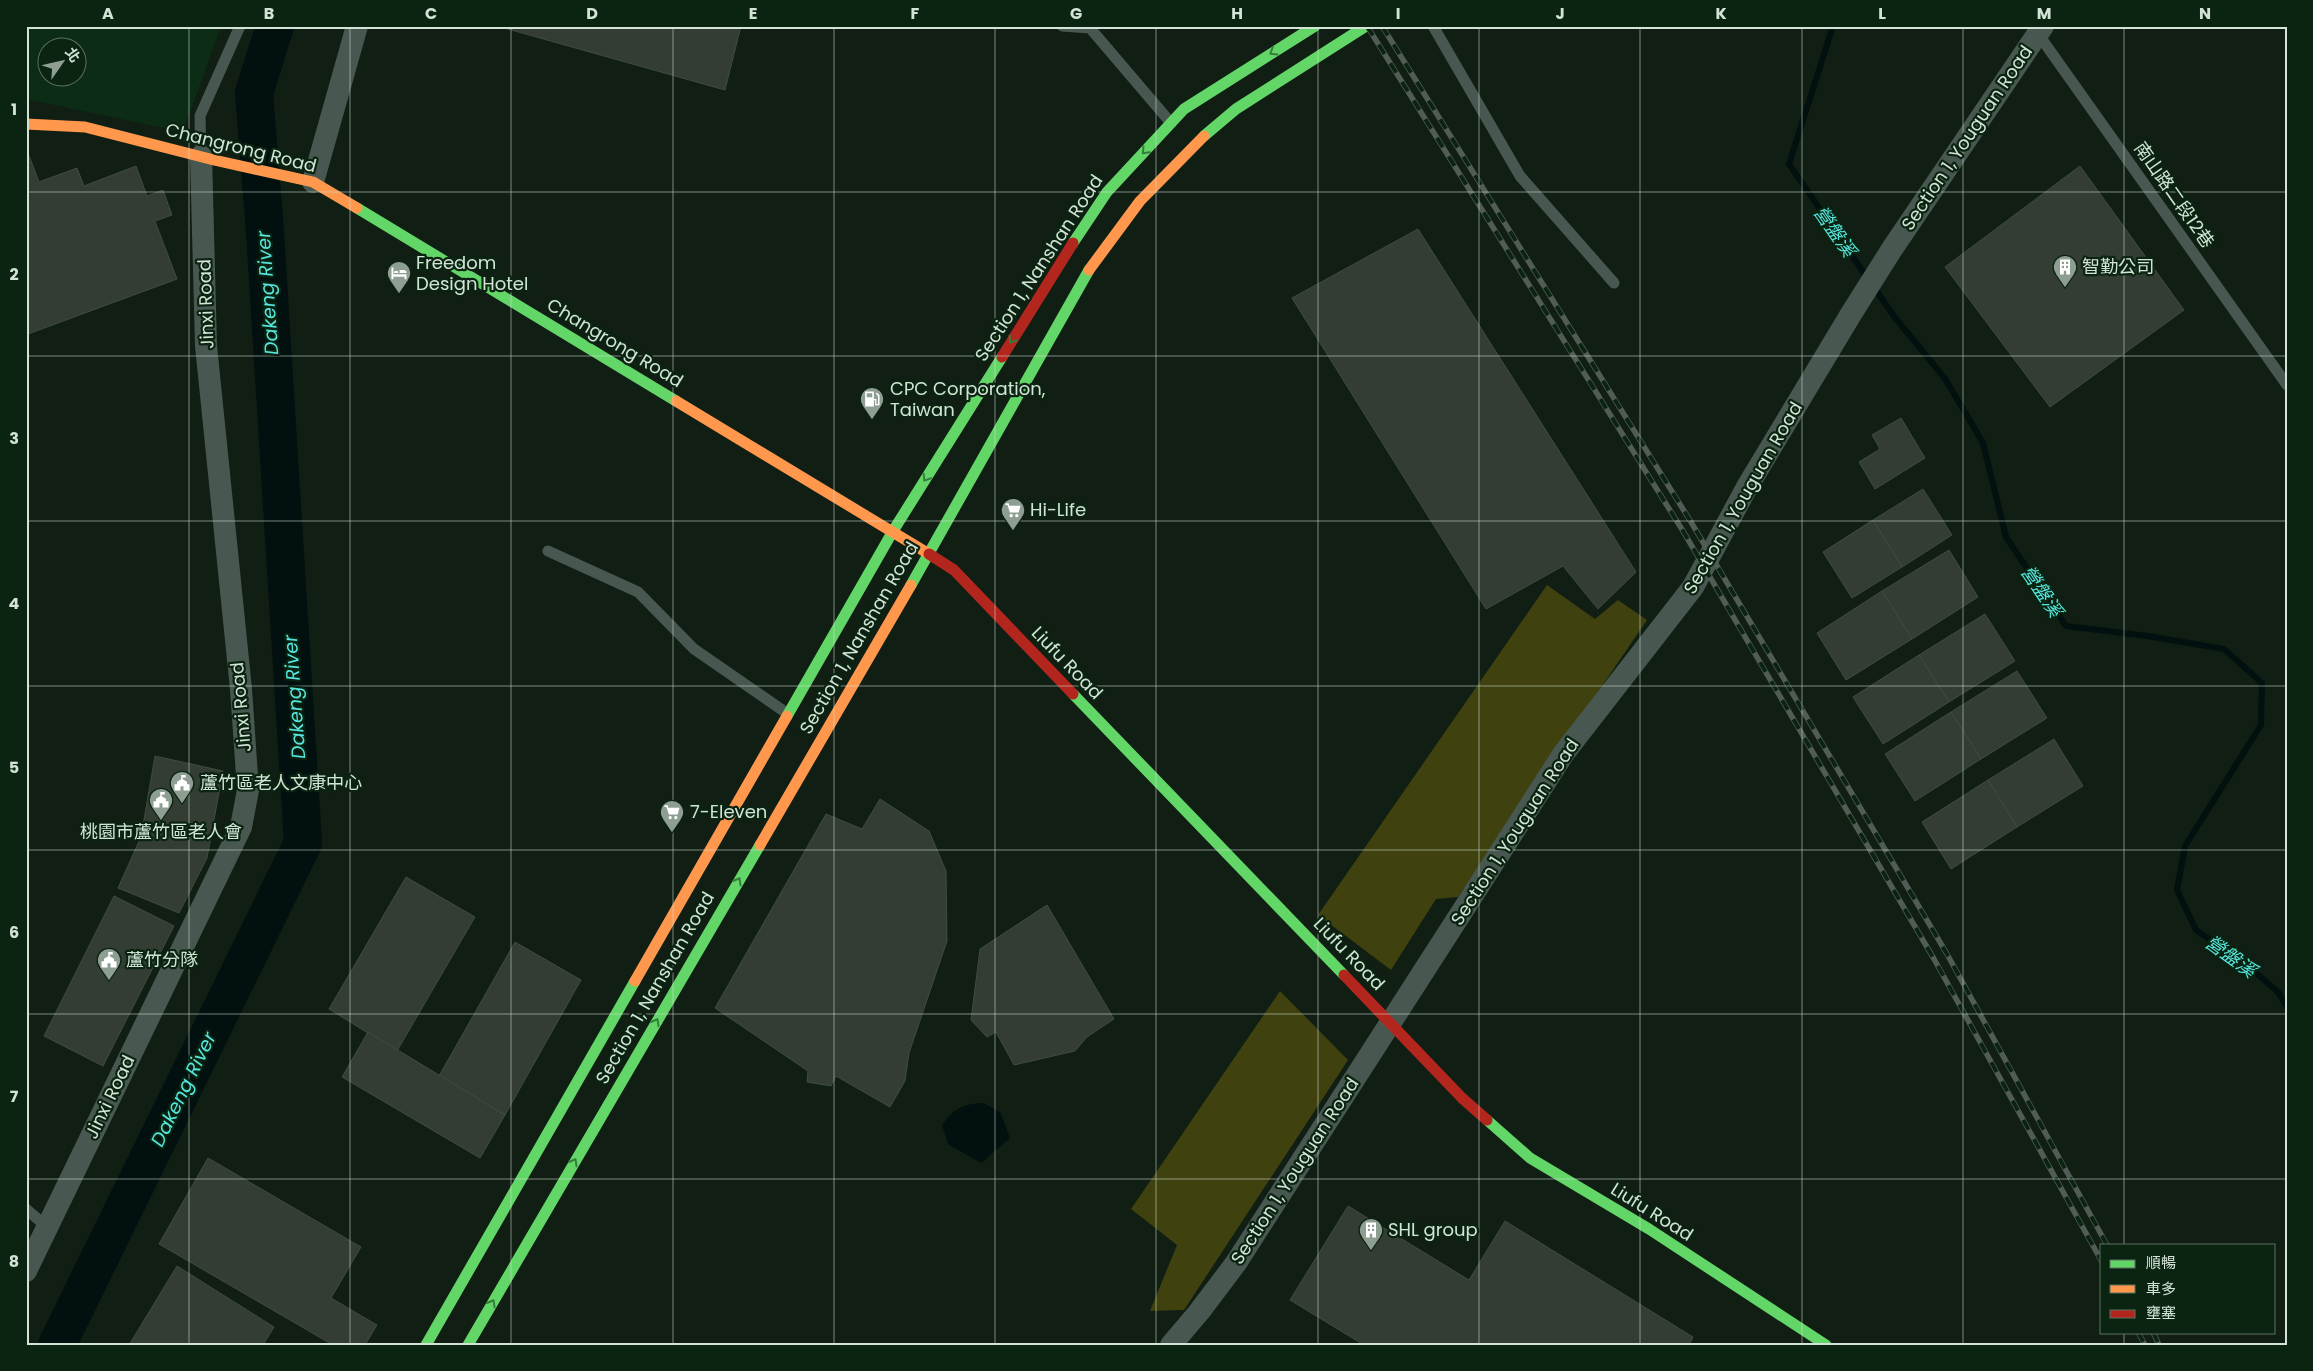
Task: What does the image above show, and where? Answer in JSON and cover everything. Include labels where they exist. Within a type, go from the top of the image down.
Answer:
[{"type":"street","points":[[303,180],[357,26]]},
{"type":"street","name":"Section 1, Nanshan Road","points":[[426,1345],[893,530],[1066,253],[1107,192],[1184,109],[1314,26]]},
{"type":"street","name":"Section 1, Nanshan Road","points":[[468,1345],[929,554],[1094,260],[1140,201],[1197,142],[1236,109],[1366,26]]},
{"type":"street","name":"Section 1, Youguan Road","points":[[1170,1345],[1199,1312],[1236,1263],[1564,752],[1693,588],[1747,487],[1851,314],[2038,29]]},
{"type":"street","name":"Changrong Road","points":[[26,124],[85,127],[303,180],[893,530]]},
{"type":"street","name":"Jinxi Road","points":[[26,1271],[241,827],[248,790],[241,689],[206,346],[207,158]]},
{"type":"street","name":"Liufu Road","points":[[893,530],[954,570],[1391,1022],[1462,1098],[1530,1158],[1649,1229],[1826,1345]]},
{"type":"lane","points":[[207,158],[200,116],[235,41],[240,26]]},
{"type":"lane","points":[[1062,26],[1090,28],[1171,123]]},
{"type":"lane","points":[[1433,26],[1520,176],[1614,283]]},
{"type":"lane","name":"南山路二段12巷","points":[[2038,29],[2287,385]]},
{"type":"lane","points":[[548,551],[638,592],[694,649],[788,714]]},
{"type":"lane","points":[[26,1209],[47,1228]]},
{"type":"shaded area","points":[[26,26],[221,26],[183,132],[26,99]]},
{"type":"shaded area","points":[[1547,585],[1595,619],[1618,600],[1647,620],[1458,897],[1436,899],[1391,970],[1318,915]]},
{"type":"shaded area","points":[[1280,991],[1348,1060],[1184,1310],[1150,1311],[1177,1245],[1131,1209]]},
{"type":"shaded area","points":[[983,1103],[1000,1112],[1010,1138],[981,1163],[948,1144],[942,1125],[959,1108]]},
{"type":"building","points":[[497,26],[741,26],[725,90]]},
{"type":"building","points":[[26,148],[39,182],[77,168],[84,186],[136,166],[147,196],[163,190],[172,215],[155,221],[177,279],[28,334]]},
{"type":"building","name":"智勤公司","points":[[2080,166],[2184,310],[2050,407],[1945,267]]},
{"type":"building","points":[[1418,229],[1636,572],[1598,609],[1563,566],[1486,609],[1292,298]]},
{"type":"building","points":[[1901,418],[1925,458],[1875,489],[1859,462],[1880,449],[1872,435]]},
{"type":"building","points":[[1923,489],[1952,535],[1902,567],[1873,520]]},
{"type":"building","points":[[1873,520],[1902,567],[1852,598],[1823,552]]},
{"type":"building","points":[[1949,550],[1978,597],[1912,639],[1882,591]]},
{"type":"building","points":[[1882,591],[1912,639],[1846,680],[1817,633]]},
{"type":"building","points":[[1985,614],[2015,661],[1949,702],[1919,655]]},
{"type":"building","points":[[1919,655],[1949,702],[1883,744],[1853,697]]},
{"type":"building","points":[[2017,671],[2047,718],[1981,759],[1951,712]]},
{"type":"building","points":[[1951,712],[1981,759],[1915,801],[1885,754]]},
{"type":"building","points":[[2054,739],[2083,786],[2017,827],[1988,780]]},
{"type":"building","name":"蘆竹區老人文康中心","points":[[155,756],[223,771],[207,858],[179,913],[118,888],[141,837]]},
{"type":"building","points":[[1988,780],[2017,827],[1951,869],[1922,822]]},
{"type":"building","points":[[880,799],[929,831],[946,871],[947,941],[909,1053],[905,1081],[890,1107],[836,1076],[831,1086],[807,1082],[808,1071],[715,1008],[826,814],[862,829]]},
{"type":"building","points":[[406,877],[475,917],[397,1051],[329,1009]]},
{"type":"building","name":"蘆竹分隊","points":[[114,896],[174,926],[103,1066],[44,1036]]},
{"type":"building","points":[[1047,905],[1114,1019],[1087,1037],[1075,1051],[1014,1065],[996,1032],[987,1037],[971,1020],[980,949]]},
{"type":"building","points":[[515,942],[581,980],[505,1115],[439,1076]]},
{"type":"building","points":[[368,1032],[505,1115],[480,1158],[342,1077]]},
{"type":"building","points":[[208,1158],[361,1247],[331,1298],[377,1325],[365,1345],[333,1345],[159,1244]]},
{"type":"building","name":"SHL group","points":[[1348,1206],[1469,1280],[1505,1221],[1693,1337],[1689,1345],[1364,1345],[1290,1300]]},
{"type":"building","points":[[177,1266],[274,1327],[263,1345],[129,1345]]},
{"type":"waterway","name":"Dakeng River","points":[[57,1345],[303,843],[265,232],[254,93],[275,26]]},
{"type":"waterway","name":"營盤溪","points":[[1833,26],[1789,164],[1868,279]]},
{"type":"waterway","name":"營盤溪","points":[[1874,287],[1893,315],[1946,380],[1983,443],[2006,537],[2066,626],[2147,636],[2224,649],[2262,683],[2261,725],[2185,846],[2177,890],[2196,930],[2247,965],[2278,992],[2287,1007]]},
{"type":"railway","points":[[1367,26],[1683,531],[1934,959],[2100,1258]]},
{"type":"railway","points":[[1382,26],[1691,522],[1947,954],[2106,1244]]},
{"type":"railway","points":[[2139,1334],[2145,1345]]},
{"type":"railway","points":[[2154,1334],[2159,1345]]},
{"type":"traffic: fast","points":[[1073,243],[1107,192],[1184,109],[1315,26]]},
{"type":"traffic: fast","points":[[1204,136],[1236,109],[1366,26]]},
{"type":"traffic: fast","points":[[357,208],[676,401]]},
{"type":"traffic: fast","points":[[911,585],[1089,270]]},
{"type":"traffic: fast","points":[[787,716],[893,531],[1002,357]]},
{"type":"traffic: fast","points":[[1073,694],[1344,975]]},
{"type":"traffic: fast","points":[[468,1345],[760,845]]},
{"type":"traffic: fast","points":[[426,1345],[635,981]]},
{"type":"traffic: fast","points":[[1487,1120],[1530,1158],[1649,1229],[1826,1345]]},
{"type":"traffic: slow","points":[[26,124],[85,127],[214,160],[313,182],[357,208]]},
{"type":"traffic: slow","points":[[1089,270],[1140,201],[1204,136]]},
{"type":"traffic: slow","points":[[676,401],[929,554]]},
{"type":"traffic: slow","points":[[760,845],[911,585]]},
{"type":"traffic: slow","points":[[635,981],[787,716]]},
{"type":"traffic: jam","points":[[1002,357],[1073,243]]},
{"type":"traffic: jam","points":[[929,554],[954,570],[1073,694]]},
{"type":"traffic: jam","points":[[1344,975],[1462,1098],[1487,1120]]},
{"type":"place","name":"智勤公司","points":[[2065,288]]},
{"type":"place","name":"Freedom Design Hotel","points":[[399,294]]},
{"type":"place","name":"CPC Corporation, Taiwan","points":[[872,420]]},
{"type":"place","name":"Hi-Life","points":[[1013,531]]},
{"type":"place","name":"蘆竹區老人文康中心","points":[[182,804]]},
{"type":"place","name":"桃園市蘆竹區老人會","points":[[161,821]]},
{"type":"place","name":"7-Eleven","points":[[672,833]]},
{"type":"place","name":"蘆竹分隊","points":[[109,981]]},
{"type":"place","name":"SHL group","points":[[1371,1251]]}]
